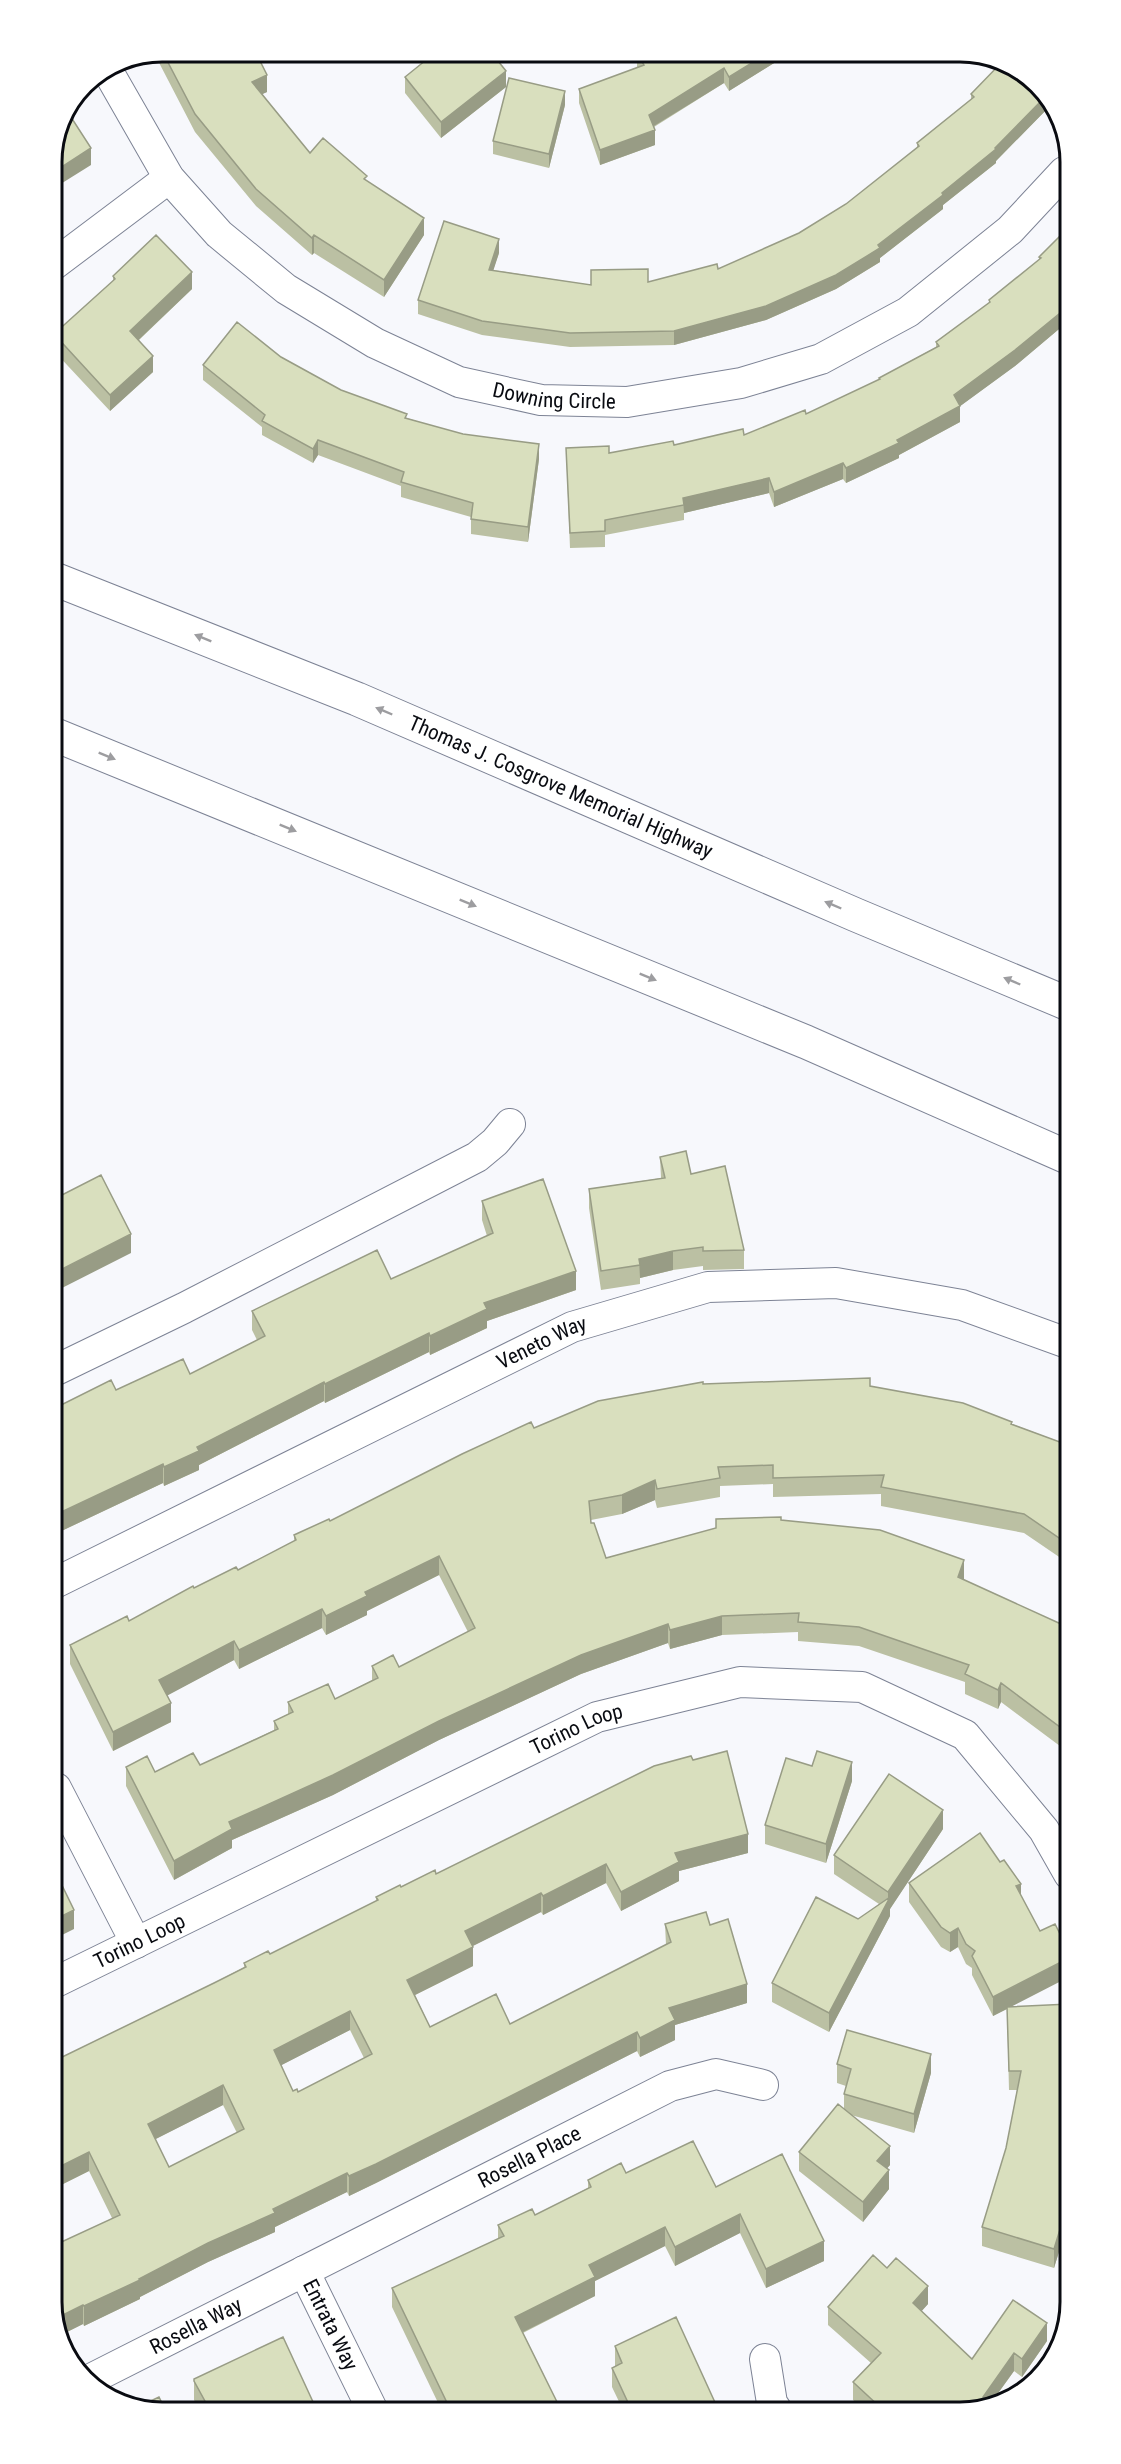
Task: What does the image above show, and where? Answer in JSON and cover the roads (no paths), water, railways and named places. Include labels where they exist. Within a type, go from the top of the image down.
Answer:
[{"type":"highway","name":"Thomas J. Cosgrove Memorial Highway","points":[[62,582],[357,699],[845,911],[1060,1001]]},
{"type":"highway","points":[[62,738],[806,1042],[1060,1154]]},
{"type":"street","name":"Downing Circle","points":[[110,75],[169,178],[219,234],[286,289],[375,343],[459,382],[541,400],[627,402],[741,383],[821,359],[908,312],[1010,230],[1060,176]]},
{"type":"street","points":[[62,258],[169,178]]},
{"type":"street","points":[[62,1367],[184,1308],[477,1157],[495,1142],[510,1124]]},
{"type":"street","name":"Veneto Way","points":[[62,1580],[573,1327],[708,1287],[836,1283],[962,1305],[1060,1340]]},
{"type":"street","name":"Torino Loop","points":[[62,1979],[597,1717],[740,1682],[862,1687],[965,1735],[1044,1830],[1060,1858]]},
{"type":"street","points":[[62,1800],[135,1943]]},
{"type":"street","name":"Rosella Place","points":[[304,2271],[670,2086],[716,2074],[763,2085]]},
{"type":"street","name":"Rosella Way","points":[[95,2377],[304,2271]]},
{"type":"street","name":"Entrata Way","points":[[304,2271],[370,2402]]},
{"type":"street","points":[[765,2359],[772,2402]]}]
